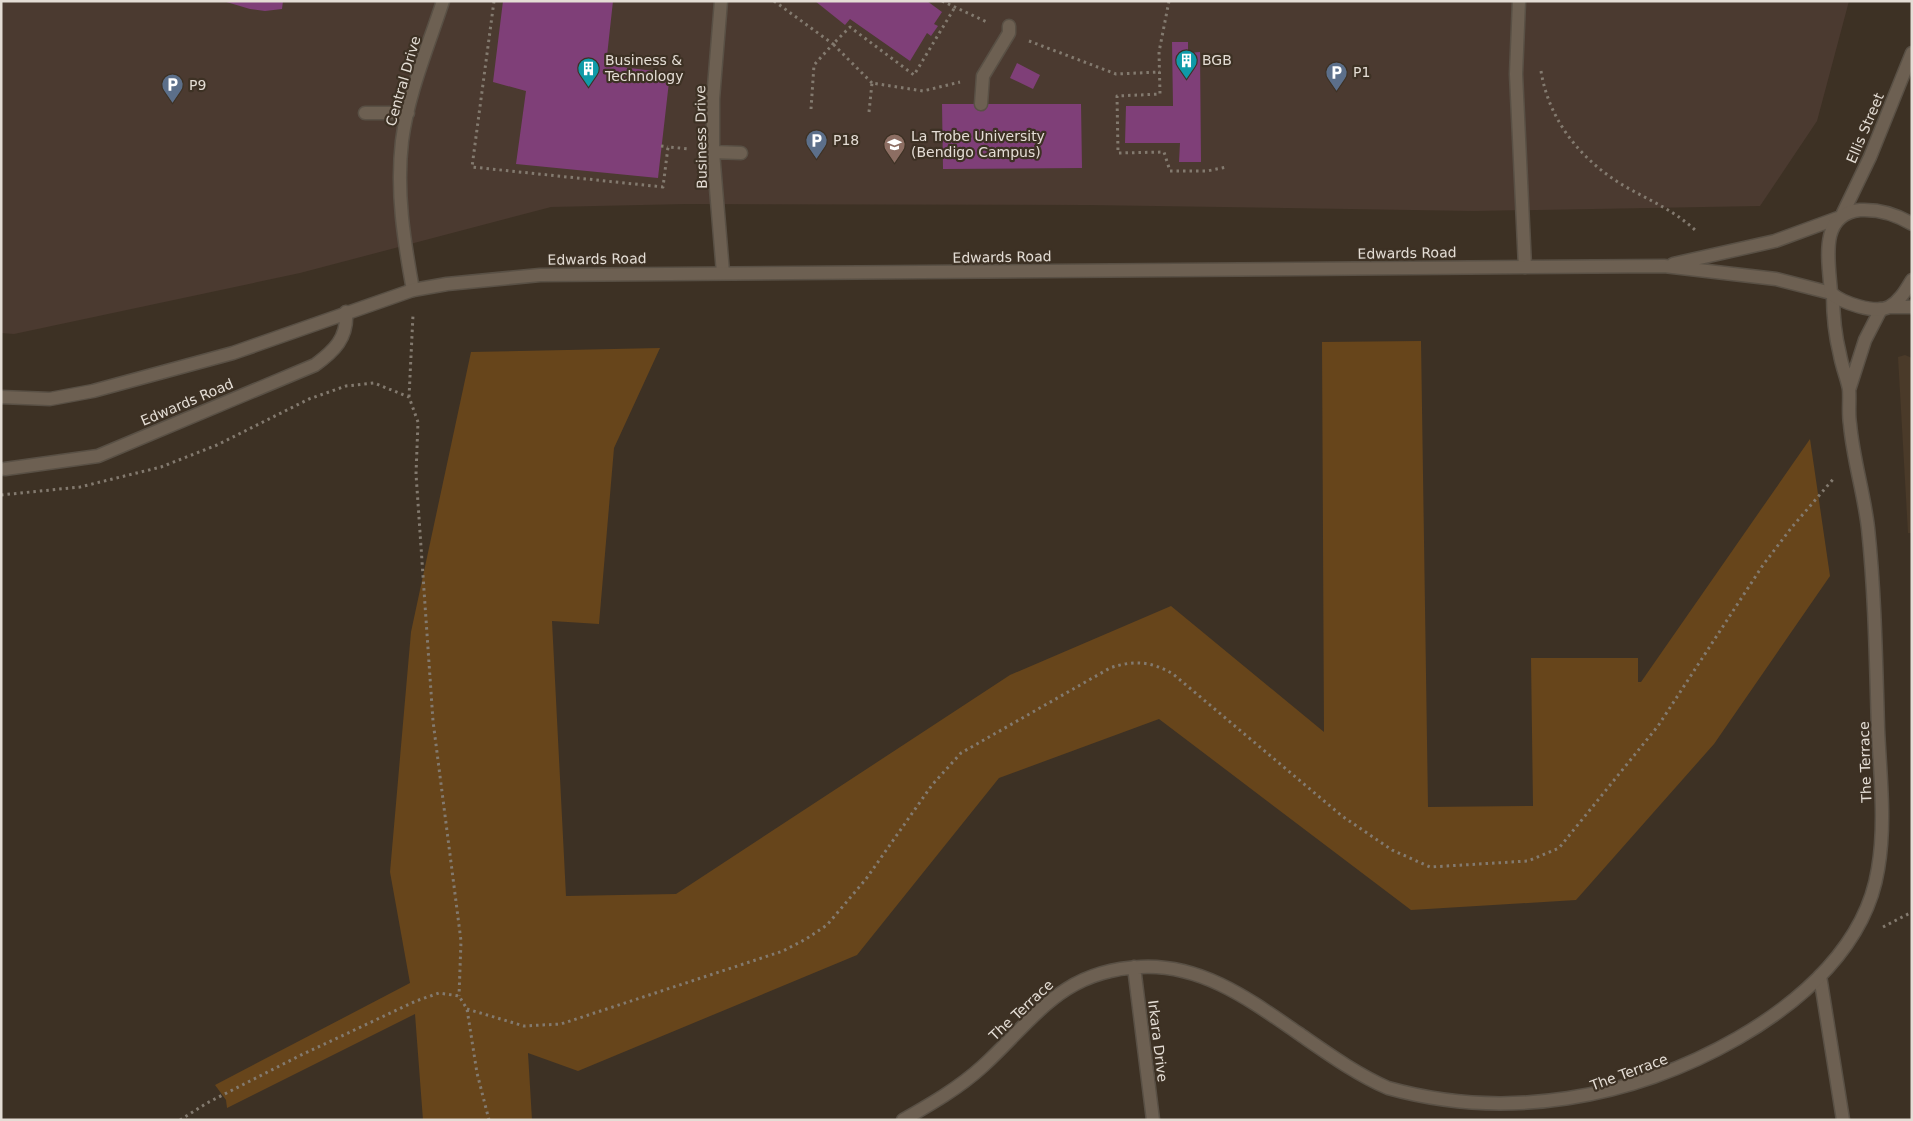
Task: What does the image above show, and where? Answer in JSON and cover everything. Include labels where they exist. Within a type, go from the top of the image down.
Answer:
[{"type":"street","name":"Central Drive","points":[[413,290],[401,210],[400,175],[408,114],[442,1]]},
{"type":"street","name":"Business Drive","points":[[721,1],[713,99],[713,152],[722,273]]},
{"type":"street","points":[[1519,1],[1516,74],[1525,267]]},
{"type":"street","points":[[981,104],[983,76],[1009,29]]},
{"type":"street","name":"Ellis Street","points":[[1832,294],[1828,247],[1870,158],[1912,53]]},
{"type":"street","points":[[365,113],[408,114]]},
{"type":"street","points":[[713,152],[740,153]]},
{"type":"street","name":"Edwards Road","points":[[1664,266],[1776,241],[1854,211],[1879,211],[1895,215],[1912,224]]},
{"type":"street","name":"Edwards Road","points":[[1,397],[50,399],[138,380],[233,353],[413,290],[447,284],[540,275],[1664,266],[1776,279],[1832,294],[1857,305],[1885,308]]},
{"type":"street","name":"The Terrace","points":[[1849,390],[1865,340],[1885,308],[1906,291],[1912,280]]},
{"type":"street","name":"The Terrace","points":[[903,1120],[958,1086],[981,1068],[1058,993],[1090,976],[1134,967],[1172,968],[1210,978],[1253,1002],[1341,1062],[1388,1088],[1437,1104],[1495,1112],[1558,1109],[1607,1097],[1648,1083],[1700,1060],[1764,1023],[1820,976],[1850,939],[1870,903],[1878,870],[1882,838],[1870,559],[1864,504],[1849,422],[1849,390],[1833,322],[1832,294]]},
{"type":"street","points":[[1885,308],[1912,307]]},
{"type":"street","name":"Edwards Road","points":[[5,469],[98,456],[314,365],[332,352],[343,337],[347,323],[346,312]]},
{"type":"street","name":"Irkara Drive","points":[[1134,967],[1153,1120]]},
{"type":"street","points":[[1820,976],[1843,1120]]},
{"type":"path","points":[[494,1],[472,167],[663,187],[668,147]]},
{"type":"path","points":[[774,1],[833,44],[872,83],[923,91],[983,76]]},
{"type":"path","points":[[942,1],[954,8],[1116,74],[1160,72]]},
{"type":"path","points":[[1169,1],[1162,32],[1160,94],[1117,96],[1118,154],[1164,152],[1170,171],[1207,172],[1227,167]]},
{"type":"path","points":[[811,109],[814,66],[850,27],[914,75],[954,8]]},
{"type":"path","points":[[1540,70],[1544,88],[1553,111],[1579,152],[1594,166],[1672,213],[1697,232]]},
{"type":"path","points":[[869,112],[872,83]]},
{"type":"path","points":[[661,146],[713,152]]},
{"type":"path","points":[[413,312],[409,397],[418,422],[416,474],[433,721],[461,941],[459,996],[467,1009],[477,1073],[489,1120]]},
{"type":"path","points":[[1,494],[80,487],[161,467],[217,445],[309,399],[346,386],[374,383],[409,397]]},
{"type":"path","points":[[467,1009],[524,1026],[561,1024],[782,950],[806,939],[827,925],[848,901],[866,879],[932,785],[961,753],[977,742],[1110,668],[1134,662],[1159,666],[1173,674],[1342,816],[1383,845],[1409,860],[1430,867],[1528,862],[1559,848],[1658,726],[1763,565],[1792,526],[1838,473],[1855,462]]},
{"type":"path","points":[[1882,927],[1912,912]]},
{"type":"path","points":[[180,1120],[207,1103],[290,1061],[416,1001],[439,993],[459,996]]},
{"type":"shaded area","name":"La Trobe University (Bendigo Campus)","points":[[1,1],[1849,1],[1817,121],[1760,206],[1474,211],[1088,205],[686,204],[551,207],[300,273],[14,334],[1,333]]},
{"type":"shaded area","points":[[1421,341],[1428,807],[1533,806],[1531,658],[1638,658],[1638,682],[1641,682],[1810,439],[1830,576],[1714,744],[1576,900],[1411,910],[1159,719],[999,778],[857,955],[578,1071],[528,1053],[532,1120],[423,1120],[415,1014],[227,1108],[226,1100],[215,1085],[410,983],[390,872],[411,632],[471,352],[660,348],[614,448],[599,624],[552,621],[566,896],[676,894],[1010,675],[1171,606],[1324,732],[1322,342]]},
{"type":"shaded area","points":[[1905,355],[1912,358],[1912,533],[1908,533],[1898,357]]},
{"type":"building","points":[[223,1],[283,1],[282,9],[265,11],[250,9]]},
{"type":"building","name":"Business & Technology","points":[[503,1],[613,1],[606,65],[670,73],[658,178],[516,164],[526,91],[493,82]]},
{"type":"building","points":[[815,1],[927,1],[942,12],[934,24],[938,26],[931,36],[927,33],[910,61],[850,19],[845,25]]},
{"type":"building","name":"BGB","points":[[1172,42],[1188,42],[1188,53],[1200,52],[1201,162],[1179,162],[1180,143],[1125,143],[1126,106],[1173,106]]},
{"type":"building","points":[[1017,63],[1040,75],[1033,89],[1010,78]]},
{"type":"building","points":[[942,104],[1081,104],[1082,168],[943,169]]},
{"type":"place","name":"BGB","points":[[1186,79]]},
{"type":"place","name":"Business & Technology","points":[[589,87]]},
{"type":"place","name":"P1","points":[[1337,91]]},
{"type":"place","name":"P9","points":[[173,104]]},
{"type":"place","name":"P18","points":[[817,159]]},
{"type":"place","name":"La Trobe University (Bendigo Campus)","points":[[895,163]]}]
